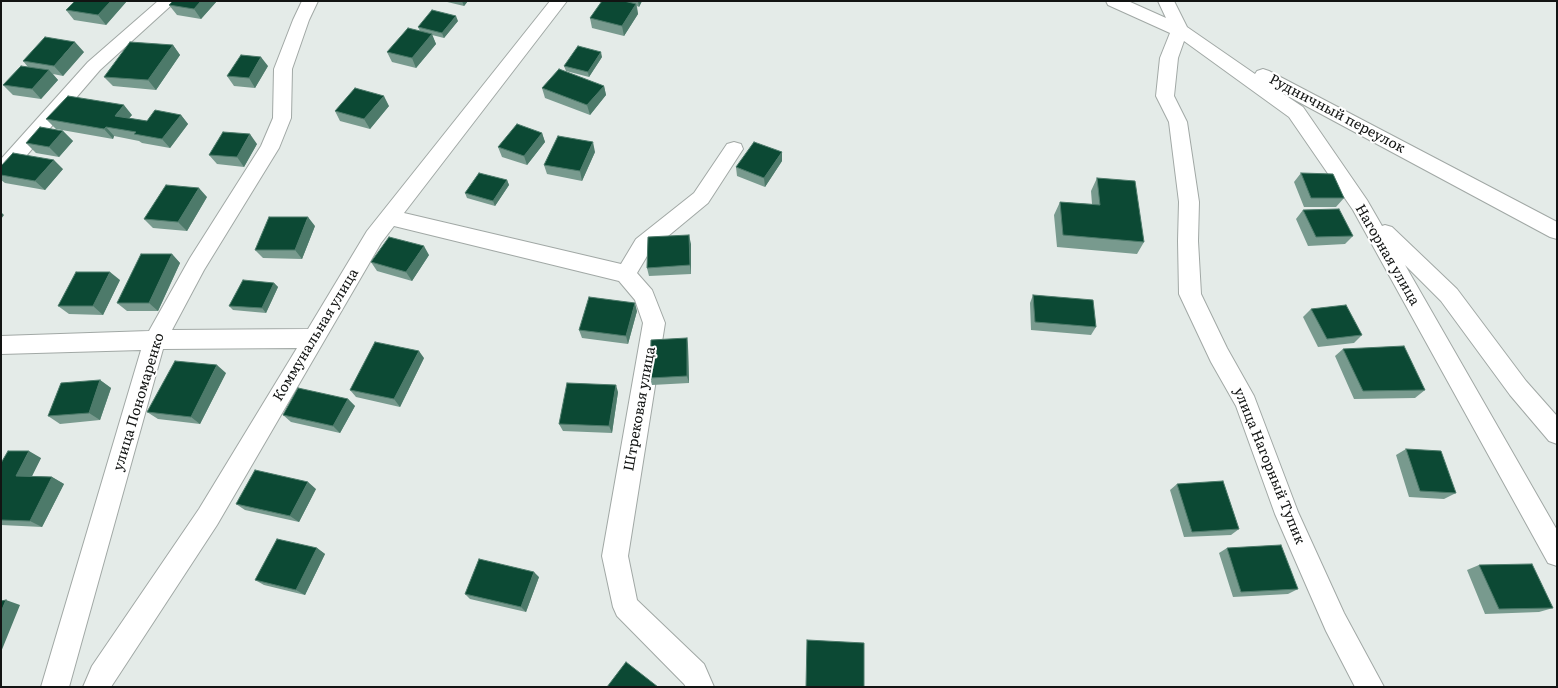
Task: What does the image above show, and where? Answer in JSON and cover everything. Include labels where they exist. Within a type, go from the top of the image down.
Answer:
[{"type":"street","points":[[1,172],[94,66],[168,1]]},
{"type":"street","name":"улица Пономаренко","points":[[55,687],[155,340],[197,264],[270,148],[282,118],[283,69],[301,20],[310,1]]},
{"type":"street","name":"Коммунальная улица","points":[[97,687],[102,676],[208,517],[374,237],[559,1]]},
{"type":"street","name":"Рудничный переулок","points":[[1114,1],[1180,30],[1557,231]]},
{"type":"street","name":"Нагорная улица","points":[[1166,1],[1180,30],[1296,112],[1360,205],[1557,554]]},
{"type":"street","name":"улица Нагорный Тупик","points":[[1180,30],[1169,58],[1165,96],[1178,122],[1189,202],[1188,241],[1190,294],[1219,355],[1246,403],[1294,528],[1335,622],[1370,687]]},
{"type":"street","points":[[390,217],[626,274],[643,245],[701,198],[734,149]]},
{"type":"street","points":[[1360,205],[1393,243],[1449,295],[1518,388],[1557,432]]},
{"type":"street","name":"Штрековая улица","points":[[626,274],[644,296],[654,323],[615,556],[626,607],[657,640],[694,674],[700,687]]},
{"type":"street","points":[[1,345],[155,340],[314,338]]},
{"type":"building","points":[[75,1],[111,1],[98,15],[66,10]]},
{"type":"building","points":[[173,1],[201,1],[194,9],[169,5]]},
{"type":"building","points":[[602,1],[624,1],[636,4],[622,26],[590,18]]},
{"type":"building","points":[[432,10],[456,16],[442,33],[418,27]]},
{"type":"building","points":[[408,28],[432,34],[412,58],[387,52]]},
{"type":"building","points":[[45,37],[75,42],[54,66],[23,61]]},
{"type":"building","points":[[130,42],[173,45],[148,80],[104,77]]},
{"type":"building","points":[[578,46],[601,52],[588,72],[564,66]]},
{"type":"building","points":[[241,55],[261,57],[249,78],[227,76]]},
{"type":"building","points":[[21,66],[49,70],[32,89],[3,85]]},
{"type":"building","points":[[559,69],[604,86],[587,105],[542,88]]},
{"type":"building","points":[[355,88],[384,96],[364,119],[335,111]]},
{"type":"building","points":[[68,96],[124,105],[115,116],[147,121],[155,110],[181,115],[162,139],[134,134],[136,132],[106,127],[104,129],[46,119]]},
{"type":"building","points":[[517,124],[542,133],[524,156],[498,147]]},
{"type":"building","points":[[40,127],[63,131],[49,147],[26,143]]},
{"type":"building","points":[[223,132],[250,134],[237,157],[209,155]]},
{"type":"building","points":[[558,136],[593,142],[580,171],[544,165]]},
{"type":"building","points":[[754,142],[782,152],[764,178],[736,167]]},
{"type":"building","points":[[13,153],[54,160],[35,181],[1,175],[1,166]]},
{"type":"building","points":[[479,173],[507,180],[493,201],[465,193]]},
{"type":"building","points":[[1301,173],[1333,174],[1344,198],[1311,198]]},
{"type":"building","points":[[1097,178],[1135,181],[1144,242],[1063,235],[1060,202],[1100,205]]},
{"type":"building","points":[[166,185],[199,188],[178,222],[144,219]]},
{"type":"building","points":[[1339,209],[1353,236],[1316,237],[1303,210]]},
{"type":"building","points":[[269,217],[308,217],[295,250],[255,250]]},
{"type":"building","points":[[689,235],[690,265],[647,268],[648,237]]},
{"type":"building","points":[[389,237],[424,246],[406,272],[371,262]]},
{"type":"building","points":[[141,254],[172,254],[149,303],[117,303]]},
{"type":"building","points":[[76,272],[110,272],[93,306],[58,306]]},
{"type":"building","points":[[243,280],[274,283],[262,308],[229,306]]},
{"type":"building","points":[[1033,295],[1093,300],[1096,327],[1035,322]]},
{"type":"building","points":[[589,297],[635,303],[626,336],[579,330]]},
{"type":"building","points":[[1346,305],[1362,335],[1327,339],[1311,309]]},
{"type":"building","points":[[687,338],[687,376],[650,378],[651,340]]},
{"type":"building","points":[[375,342],[419,351],[394,399],[350,390]]},
{"type":"building","points":[[1404,346],[1425,390],[1363,391],[1343,349]]},
{"type":"building","points":[[175,361],[217,365],[191,417],[147,412]]},
{"type":"building","points":[[100,380],[89,413],[48,416],[61,383]]},
{"type":"building","points":[[567,383],[616,385],[609,426],[559,424]]},
{"type":"building","points":[[298,388],[348,399],[333,426],[283,415]]},
{"type":"building","points":[[1406,449],[1441,451],[1456,493],[1420,491]]},
{"type":"building","points":[[8,451],[29,451],[16,476],[52,477],[30,521],[1,520],[1,463]]},
{"type":"building","points":[[255,470],[308,482],[290,516],[236,504]]},
{"type":"building","points":[[1223,481],[1239,529],[1192,532],[1177,484]]},
{"type":"building","points":[[277,539],[317,548],[296,590],[255,580]]},
{"type":"building","points":[[1281,545],[1298,589],[1241,592],[1227,548]]},
{"type":"building","points":[[479,559],[534,572],[521,607],[465,594]]},
{"type":"building","points":[[1532,564],[1553,608],[1499,609],[1479,565]]},
{"type":"building","points":[[6,600],[1,612],[1,601]]},
{"type":"building","points":[[807,640],[864,643],[864,687],[806,687]]},
{"type":"building","points":[[626,662],[658,687],[607,687]]}]
